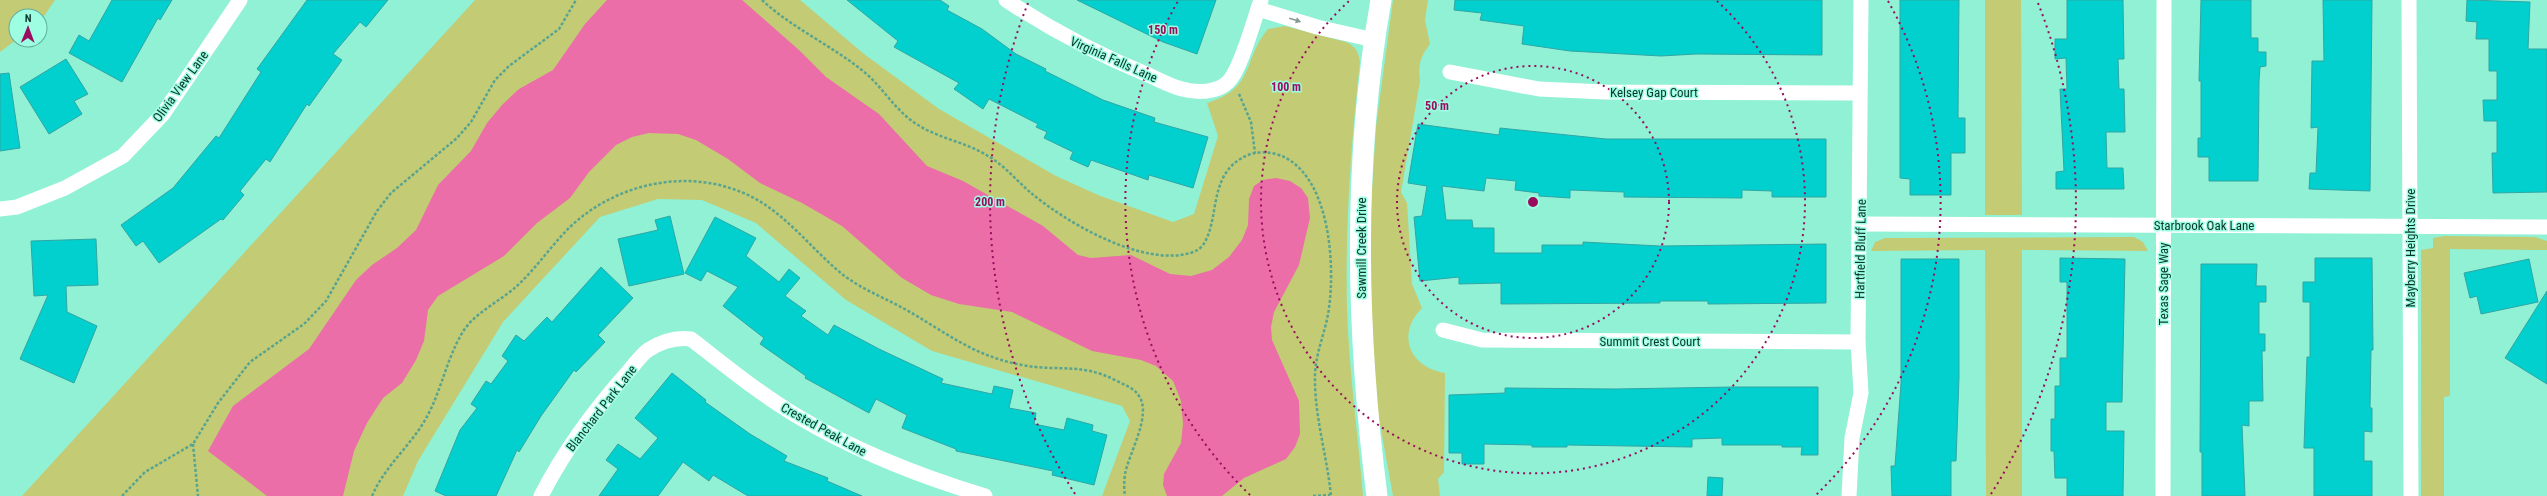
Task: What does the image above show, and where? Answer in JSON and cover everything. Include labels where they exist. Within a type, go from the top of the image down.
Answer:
[{"type":"street","name":"Olivia View Lane","points":[[0,209],[17,207],[65,188],[123,156],[163,114],[240,0]]},
{"type":"street","name":"Virginia Falls Lane","points":[[1006,0],[1068,38],[1183,89],[1205,92],[1217,89],[1229,82]]},
{"type":"street","name":"Sawmill Creek Drive","points":[[1377,496],[1363,364],[1359,261],[1362,150],[1379,0]]},
{"type":"street","name":"Hartfield Bluff Lane","points":[[1849,496],[1852,438],[1861,393],[1858,342],[1860,224],[1859,93],[1862,0]]},
{"type":"street","name":"Texas Sage Way","points":[[2163,496],[2164,0]]},
{"type":"street","name":"Mayberry Heights Drive","points":[[2409,0],[2411,496]]},
{"type":"street","points":[[1229,82],[1236,70],[1259,4],[1317,27],[1374,40]]},
{"type":"street","name":"Kelsey Gap Court","points":[[1450,72],[1553,90],[1605,92],[1859,93]]},
{"type":"street","name":"Starbrook Oak Lane","points":[[1860,224],[2547,227]]},
{"type":"street","name":"Summit Crest Court","points":[[1443,330],[1482,340],[1858,342]]},
{"type":"street","name":"Blanchard Park Lane","points":[[541,496],[561,460],[620,381],[648,350],[676,337]]},
{"type":"street","name":"Crested Peak Lane","points":[[676,337],[691,339],[797,416],[851,446],[908,471],[985,496]]},
{"type":"path","points":[[122,496],[145,472],[193,444],[218,403],[250,362],[304,324],[326,301],[340,280],[377,211],[391,192],[458,138],[471,122],[495,80],[509,66],[559,29],[576,0]]},
{"type":"path","points":[[762,0],[795,27],[860,68],[874,80],[902,113],[917,124],[990,157],[1034,195],[1089,232],[1141,250],[1179,256],[1194,252],[1203,246],[1218,190],[1225,175],[1242,158],[1255,153],[1281,155],[1301,168],[1316,192],[1323,218],[1331,263],[1331,295],[1318,352],[1316,393],[1317,421],[1329,475],[1331,495],[1314,496]]},
{"type":"path","points":[[1229,82],[1246,104],[1251,122],[1255,153]]},
{"type":"path","points":[[372,496],[392,462],[423,425],[451,355],[466,326],[509,294],[568,229],[584,215],[634,188],[665,181],[689,181],[717,184],[742,192],[761,202],[784,220],[843,275],[864,289],[901,306],[980,352],[1022,365],[1093,370],[1133,389],[1143,404],[1143,415],[1125,472],[1125,496]]},
{"type":"path","points":[[193,444],[198,496]]},
{"type":"green space","points":[[0,0],[55,0],[48,10],[48,8],[8,8],[8,46],[0,52]]},
{"type":"green space","points":[[475,0],[800,0],[864,54],[939,109],[1056,176],[1098,195],[1173,222],[1194,214],[1218,136],[1207,103],[1223,97],[1234,89],[1241,81],[1260,40],[1268,29],[1285,26],[1346,42],[1356,50],[1360,62],[1349,185],[1347,309],[1363,496],[1102,496],[1130,421],[1122,406],[932,351],[846,300],[756,223],[702,200],[658,199],[600,217],[503,322],[418,461],[403,496],[22,496]]},
{"type":"green space","points":[[1393,0],[1428,0],[1425,20],[1430,44],[1422,57],[1419,70],[1420,81],[1401,192],[1407,203],[1412,284],[1422,308],[1414,318],[1410,328],[1408,338],[1410,348],[1415,357],[1423,364],[1433,370],[1445,373],[1444,472],[1438,479],[1440,496],[1393,496],[1378,413],[1371,322],[1370,222],[1376,127]]},
{"type":"green space","points":[[1985,0],[2021,0],[2022,215],[1985,215]]},
{"type":"green space","points":[[2444,236],[2535,237],[2547,241],[2547,250],[2450,249],[2450,396],[2444,397],[2444,496],[2421,496],[2421,250],[2433,248],[2433,238]]},
{"type":"green space","points":[[2134,237],[2143,242],[2148,251],[2022,250],[2022,496],[1986,496],[1985,250],[1871,251],[1875,242],[1885,238]]},
{"type":"shaded area","points":[[607,0],[742,0],[799,50],[826,77],[879,114],[927,166],[963,181],[1043,226],[1078,255],[1091,258],[1131,255],[1170,274],[1191,276],[1212,270],[1229,257],[1242,240],[1248,225],[1249,199],[1254,186],[1263,180],[1276,178],[1290,181],[1301,188],[1308,198],[1310,218],[1299,265],[1274,312],[1271,327],[1272,340],[1299,401],[1300,434],[1295,447],[1286,459],[1244,478],[1222,496],[1167,496],[1163,485],[1164,474],[1181,443],[1183,424],[1181,401],[1173,381],[1156,366],[1141,360],[1092,351],[1012,312],[959,304],[931,295],[902,278],[842,226],[802,203],[760,183],[728,159],[696,140],[678,134],[649,133],[632,137],[616,145],[589,172],[570,198],[537,223],[504,256],[438,296],[428,310],[424,341],[416,360],[402,383],[383,398],[367,423],[354,451],[343,496],[267,496],[208,451],[233,406],[309,349],[356,280],[372,265],[397,248],[416,230],[438,185],[471,151],[487,123],[502,105],[519,89],[553,70],[585,24]]},
{"type":"building","points":[[112,0],[172,0],[160,20],[158,18],[122,82],[69,53],[79,35],[89,41]]},
{"type":"building","points":[[307,0],[388,0],[366,27],[360,22],[333,54],[342,60],[309,106],[307,104],[270,162],[266,159],[240,191],[244,195],[223,220],[221,219],[159,263],[143,241],[136,246],[121,225],[173,188],[216,136],[219,138],[261,72],[257,69]]},
{"type":"building","points":[[847,0],[940,0],[949,6],[947,10],[982,29],[1016,54],[1046,69],[1045,71],[1103,100],[1155,118],[1154,122],[1208,137],[1193,188],[1149,175],[1148,180],[1091,160],[1088,167],[1070,159],[1073,152],[1044,138],[1047,132],[1036,127],[1038,124],[989,99],[983,109],[954,89],[959,83],[894,47],[898,41]]},
{"type":"building","points":[[1077,0],[1216,0],[1197,54],[1163,42]]},
{"type":"building","points":[[1455,0],[1822,0],[1822,55],[1696,54],[1661,56],[1570,51],[1522,44],[1524,26],[1480,20],[1482,13],[1454,10]]},
{"type":"building","points":[[1900,0],[1959,0],[1958,118],[1965,118],[1965,153],[1951,153],[1951,195],[1910,195],[1910,179],[1900,178]]},
{"type":"building","points":[[2067,0],[2123,0],[2124,59],[2118,59],[2119,89],[2124,89],[2125,132],[2106,132],[2107,168],[2123,168],[2124,189],[2056,189],[2056,172],[2064,171],[2060,89],[2067,89],[2066,58],[2055,59],[2055,39],[2067,39]]},
{"type":"building","points":[[2201,0],[2251,0],[2251,38],[2258,38],[2258,52],[2266,52],[2266,66],[2260,67],[2259,81],[2258,181],[2209,181],[2209,157],[2198,157],[2198,138],[2201,138],[2201,81],[2199,81]]},
{"type":"building","points":[[2323,0],[2372,0],[2370,191],[2309,189],[2310,173],[2316,173],[2318,127],[2311,128],[2312,61],[2324,61]]},
{"type":"building","points":[[2467,0],[2530,2],[2528,49],[2547,49],[2547,192],[2493,193],[2492,153],[2497,153],[2497,121],[2484,121],[2483,100],[2497,100],[2497,71],[2489,71],[2489,39],[2476,39],[2477,22],[2466,21]]},
{"type":"building","points":[[66,59],[88,94],[74,101],[82,114],[49,134],[20,87]]},
{"type":"building","points":[[9,73],[20,148],[0,151],[0,74]]},
{"type":"building","points":[[1418,124],[1499,135],[1500,128],[1606,139],[1826,139],[1826,197],[1772,197],[1772,191],[1742,190],[1742,198],[1624,197],[1624,192],[1570,190],[1570,198],[1539,196],[1539,193],[1515,190],[1516,181],[1486,178],[1484,191],[1442,186],[1446,220],[1472,220],[1473,228],[1494,228],[1494,253],[1542,253],[1542,245],[1583,245],[1583,242],[1660,246],[1826,244],[1826,303],[1708,304],[1708,301],[1660,301],[1660,303],[1501,304],[1501,283],[1459,284],[1459,277],[1420,281],[1414,217],[1422,216],[1427,186],[1408,183]]},
{"type":"building","points":[[670,216],[684,274],[629,286],[618,239],[658,230],[655,220]]},
{"type":"building","points":[[715,217],[756,238],[746,256],[779,282],[789,269],[800,278],[785,296],[806,311],[801,316],[828,335],[834,325],[879,349],[943,379],[941,383],[992,394],[994,386],[1013,390],[1009,408],[1036,413],[1034,424],[1064,430],[1067,418],[1093,425],[1092,431],[1107,435],[1094,485],[1052,475],[1053,471],[956,451],[956,449],[902,428],[907,415],[876,399],[869,413],[805,378],[806,376],[760,344],[764,338],[723,306],[738,287],[707,271],[701,281],[685,273]]},
{"type":"building","points":[[96,239],[98,285],[66,286],[67,312],[97,326],[74,383],[20,359],[48,295],[34,296],[31,241]]},
{"type":"building","points":[[2060,258],[2125,259],[2122,402],[2106,402],[2106,431],[2124,431],[2123,496],[2067,496],[2067,478],[2055,478],[2054,451],[2051,451],[2051,419],[2055,419],[2055,386],[2060,386],[2060,358],[2067,358],[2067,282],[2060,282]]},
{"type":"building","points":[[2315,258],[2372,258],[2373,350],[2371,350],[2370,408],[2372,408],[2372,432],[2364,431],[2364,461],[2372,461],[2372,496],[2314,496],[2314,448],[2304,448],[2307,357],[2310,357],[2310,302],[2303,302],[2303,282],[2315,282]]},
{"type":"building","points":[[1901,259],[1959,259],[1959,377],[1956,461],[1951,461],[1951,496],[1892,496],[1891,466],[1895,466],[1901,383]]},
{"type":"building","points":[[2529,259],[2538,302],[2481,314],[2477,296],[2470,298],[2464,273]]},
{"type":"building","points":[[2201,264],[2257,264],[2256,286],[2266,286],[2266,302],[2259,302],[2259,334],[2265,334],[2265,351],[2262,351],[2263,401],[2249,401],[2249,426],[2242,425],[2245,496],[2202,496],[2202,452],[2200,452]]},
{"type":"building","points":[[601,267],[633,298],[598,335],[605,342],[576,372],[574,370],[541,416],[519,452],[517,450],[496,496],[446,496],[435,491],[460,430],[477,408],[471,404],[486,381],[491,384],[508,361],[502,356],[516,335],[524,341],[547,317],[552,322]]},
{"type":"building","points":[[2547,291],[2547,384],[2505,358]]},
{"type":"building","points":[[672,373],[706,400],[705,402],[750,434],[787,456],[784,461],[828,478],[827,481],[862,496],[748,496],[713,475],[709,481],[683,462],[658,496],[599,496],[618,469],[606,460],[618,444],[640,459],[658,438],[635,418]]},
{"type":"building","points":[[1818,387],[1818,455],[1801,455],[1802,447],[1782,447],[1782,445],[1722,445],[1722,438],[1692,439],[1692,447],[1567,445],[1567,447],[1532,447],[1532,445],[1484,444],[1484,464],[1462,464],[1462,453],[1449,453],[1449,395],[1505,393],[1505,388],[1616,389]]},
{"type":"building","points":[[1708,477],[1723,478],[1722,496],[1707,496]]}]
